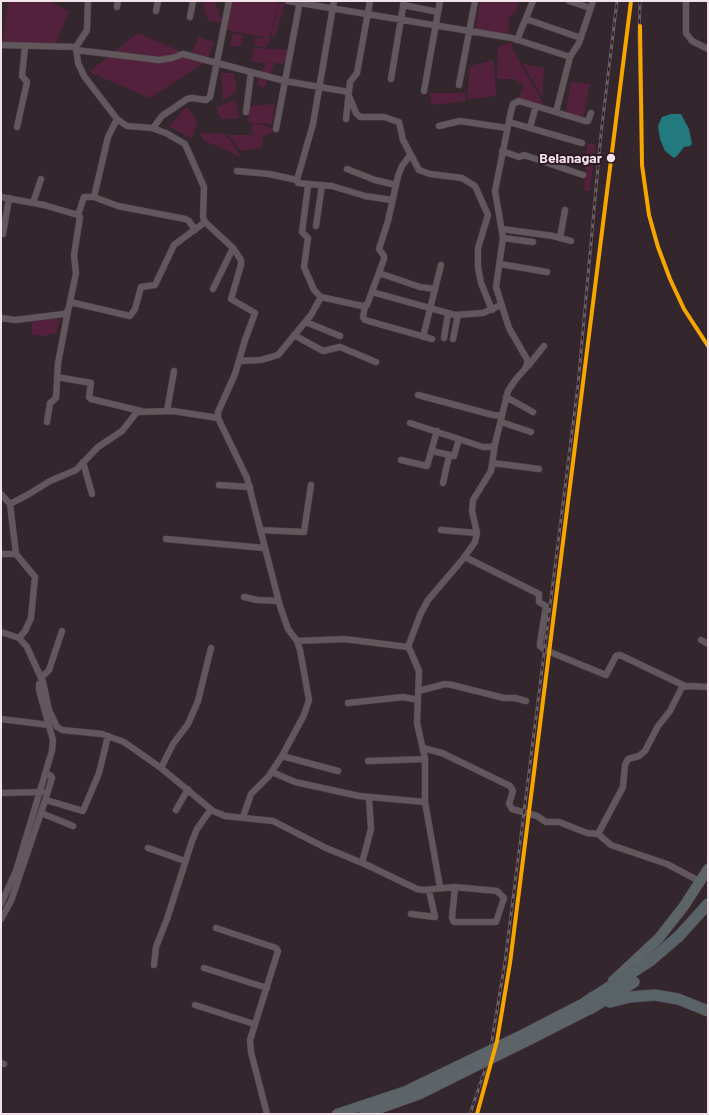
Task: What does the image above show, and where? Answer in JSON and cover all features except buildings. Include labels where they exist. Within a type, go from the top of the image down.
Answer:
[{"type":"highway","points":[[588,1006],[648,949],[671,922],[701,882],[708,869]]},
{"type":"highway","points":[[588,1006],[650,961],[679,936],[708,904]]},
{"type":"highway","points":[[364,1114],[420,1094],[469,1065],[636,981],[684,941],[708,914]]},
{"type":"highway","points":[[588,1006],[620,999],[655,996],[678,999],[708,1011]]},
{"type":"highway","points":[[337,1114],[406,1091],[469,1065]]},
{"type":"street","points":[[88,1],[87,30],[76,49],[78,63],[84,76],[117,119],[131,127],[153,128],[181,140],[187,149],[204,187],[203,217],[205,222],[233,248],[240,257],[241,266],[231,299],[256,313],[236,374],[218,412],[218,418],[250,487],[278,601],[288,629],[297,641],[304,663],[309,700],[304,715],[282,756],[272,772],[251,794],[243,817]]},
{"type":"street","points":[[156,11],[158,1]]},
{"type":"street","points":[[190,17],[193,1]]},
{"type":"street","points":[[153,128],[162,116],[187,99],[192,98],[209,100],[229,1]]},
{"type":"street","points":[[288,1],[300,2],[333,10],[518,40],[570,57]]},
{"type":"street","points":[[296,180],[313,124],[334,1]]},
{"type":"street","points":[[346,119],[351,79],[358,73],[370,1]]},
{"type":"street","points":[[424,91],[440,1]]},
{"type":"street","points":[[459,85],[475,1]]},
{"type":"street","points":[[518,40],[533,1]]},
{"type":"street","points":[[569,1],[590,8]]},
{"type":"street","points":[[556,112],[570,57],[581,38],[593,1]]},
{"type":"street","points":[[686,1],[686,33],[692,41],[708,49]]},
{"type":"street","points":[[276,128],[300,2]]},
{"type":"street","points":[[391,79],[404,3],[438,12]]},
{"type":"street","points":[[526,19],[581,38]]},
{"type":"street","points":[[1,45],[76,49],[159,60],[172,58],[183,54],[251,73],[349,94]]},
{"type":"street","points":[[18,127],[27,82],[22,76],[26,46]]},
{"type":"street","points":[[246,112],[251,73]]},
{"type":"street","points":[[349,94],[356,113],[360,117],[384,117],[399,122],[401,136],[417,167],[424,172],[457,177],[471,182],[486,207],[488,215],[478,248],[478,267],[481,283],[497,307],[515,341],[526,357],[528,366]]},
{"type":"street","points":[[497,307],[496,281],[500,264],[503,238],[495,191],[502,151],[513,104],[516,102],[536,106],[588,122],[591,113]]},
{"type":"street","points":[[530,127],[536,106]]},
{"type":"street","points":[[94,197],[108,137],[117,119]]},
{"type":"street","points":[[439,126],[460,121],[530,127],[582,143]]},
{"type":"street","points":[[502,151],[519,157],[524,154],[583,175]]},
{"type":"street","points":[[410,156],[402,166],[396,185],[390,217],[379,249],[384,256],[369,302],[365,306],[363,317],[365,320],[432,339]]},
{"type":"street","points":[[237,170],[269,174],[296,180],[298,183],[336,187],[365,196],[392,201]]},
{"type":"street","points":[[346,170],[374,180],[396,185]]},
{"type":"street","points":[[34,203],[41,178]]},
{"type":"street","points":[[308,184],[302,232],[308,238],[304,267],[314,290],[321,297],[365,306]]},
{"type":"street","points":[[316,226],[322,185]]},
{"type":"street","points":[[1,197],[34,203],[78,215]]},
{"type":"street","points":[[48,422],[50,403],[56,398],[57,376],[76,273],[74,255],[80,220],[78,215],[84,197],[94,197],[118,206],[185,219],[189,221],[195,230]]},
{"type":"street","points":[[4,234],[9,198]]},
{"type":"street","points":[[560,238],[565,210]]},
{"type":"street","points":[[70,302],[130,316],[135,309],[141,287],[155,285],[174,245],[180,239],[205,222]]},
{"type":"street","points":[[502,229],[571,241]]},
{"type":"street","points":[[503,238],[533,242]]},
{"type":"street","points":[[213,289],[233,248]]},
{"type":"street","points":[[500,264],[547,272]]},
{"type":"street","points":[[423,337],[441,265]]},
{"type":"street","points":[[379,273],[420,287],[434,289]]},
{"type":"street","points":[[372,292],[448,314],[458,315],[483,313],[497,307]]},
{"type":"street","points":[[239,361],[261,360],[276,357],[306,322],[321,297]]},
{"type":"street","points":[[1,318],[15,320],[64,314],[68,311]]},
{"type":"street","points":[[444,338],[448,314]]},
{"type":"street","points":[[453,339],[458,315]]},
{"type":"street","points":[[306,322],[340,336]]},
{"type":"street","points":[[294,336],[323,351],[340,347],[376,362]]},
{"type":"street","points":[[405,647],[428,600],[465,557],[475,542],[472,511],[473,500],[489,476],[493,463],[491,446],[506,397],[511,384],[544,346]]},
{"type":"street","points":[[167,410],[174,371]]},
{"type":"street","points":[[57,376],[91,383],[89,397],[91,399],[141,411],[167,410],[218,418]]},
{"type":"street","points":[[418,395],[499,417],[531,432]]},
{"type":"street","points":[[506,397],[533,412]]},
{"type":"street","points":[[10,504],[50,481],[71,474],[98,447],[122,431],[134,414],[141,411]]},
{"type":"street","points":[[410,423],[459,439],[491,446]]},
{"type":"street","points":[[401,460],[427,466],[436,432]]},
{"type":"street","points":[[432,451],[454,456],[459,439]]},
{"type":"street","points":[[443,483],[449,456]]},
{"type":"street","points":[[83,462],[92,494]]},
{"type":"street","points":[[493,463],[538,469]]},
{"type":"street","points":[[218,485],[250,487]]},
{"type":"street","points":[[260,530],[304,532],[311,485]]},
{"type":"street","points":[[1,494],[10,504],[16,554],[33,574],[35,580],[30,622],[19,638]]},
{"type":"street","points":[[442,530],[475,533]]},
{"type":"street","points":[[166,539],[264,548]]},
{"type":"street","points":[[1,554],[16,554]]},
{"type":"street","points":[[465,557],[539,594],[539,602],[546,606],[540,643],[540,646],[545,650],[606,675],[616,656],[620,655],[685,686],[708,687]]},
{"type":"street","points":[[244,597],[258,600],[278,601]]},
{"type":"street","points":[[1,904],[16,871],[53,746],[39,690],[39,684],[49,670],[62,631]]},
{"type":"street","points":[[1,632],[19,638],[27,647],[42,680],[49,710],[57,727],[62,730],[108,736],[124,742],[161,768],[211,809],[225,816],[273,821],[326,848],[417,889],[455,887],[493,891],[502,894],[504,898],[496,922],[454,922],[452,918],[455,887]]},
{"type":"street","points":[[297,641],[344,639],[405,647]]},
{"type":"street","points":[[701,640],[708,644]]},
{"type":"street","points":[[405,647],[419,671],[418,691],[413,698],[423,748],[421,802],[435,889],[435,917],[411,914]]},
{"type":"street","points":[[161,768],[174,744],[188,724],[198,701],[211,648]]},
{"type":"street","points":[[418,691],[445,684],[504,698],[515,698],[526,701]]},
{"type":"street","points":[[598,834],[623,787],[626,762],[628,759],[639,756],[645,751],[658,726],[670,711],[680,690],[685,686]]},
{"type":"street","points":[[348,703],[413,698]]},
{"type":"street","points":[[1,719],[48,725]]},
{"type":"street","points":[[46,800],[83,811],[99,773],[108,736]]},
{"type":"street","points":[[423,748],[442,753],[510,786],[512,791],[510,804],[512,809],[538,816],[546,822],[559,822],[587,833],[598,834],[611,845],[667,864],[701,882]]},
{"type":"street","points":[[282,756],[338,771]]},
{"type":"street","points":[[368,761],[422,759]]},
{"type":"street","points":[[272,772],[301,784],[369,798],[421,802]]},
{"type":"street","points":[[1,919],[14,895],[40,813],[46,800],[52,777],[45,773]]},
{"type":"street","points":[[176,810],[188,789]]},
{"type":"street","points":[[1,793],[48,792]]},
{"type":"street","points":[[362,863],[371,829],[369,798]]},
{"type":"street","points":[[154,965],[156,947],[165,926],[185,861],[195,834],[211,809]]},
{"type":"street","points":[[40,813],[73,826]]},
{"type":"street","points":[[148,848],[185,861]]},
{"type":"street","points":[[216,928],[276,948],[278,954],[254,1024],[250,1046],[267,1114]]},
{"type":"street","points":[[204,968],[267,988]]},
{"type":"street","points":[[195,1005],[254,1024]]},
{"type":"shaded area","points":[[8,1],[50,1],[69,11],[56,43],[3,42]]},
{"type":"shaded area","points":[[202,1],[214,1],[223,23],[208,20]]},
{"type":"shaded area","points":[[231,1],[279,2],[269,38],[226,30]]},
{"type":"shaded area","points":[[480,1],[518,1],[516,12],[509,17],[509,34],[475,30]]},
{"type":"shaded area","points":[[285,3],[275,37],[271,36],[279,4]]},
{"type":"shaded area","points":[[138,33],[205,62],[150,98],[89,72]]},
{"type":"shaded area","points":[[233,33],[243,35],[241,46],[230,47]]},
{"type":"shaded area","points":[[199,37],[214,42],[208,59],[191,54]]},
{"type":"shaded area","points":[[255,38],[271,38],[266,47],[254,46]]},
{"type":"shaded area","points":[[511,42],[514,52],[544,105],[519,98],[524,85],[514,79],[497,79],[498,47]]},
{"type":"shaded area","points":[[254,48],[287,50],[287,64],[251,62]]},
{"type":"shaded area","points":[[494,60],[496,96],[467,99],[470,66]]},
{"type":"shaded area","points":[[266,63],[274,64],[264,89],[257,84]]},
{"type":"shaded area","points":[[523,64],[544,68],[542,97]]},
{"type":"shaded area","points":[[221,73],[234,73],[237,90],[223,101]]},
{"type":"shaded area","points":[[571,82],[590,84],[583,118],[566,111]]},
{"type":"shaded area","points":[[430,93],[465,93],[466,101],[431,105]]},
{"type":"shaded area","points":[[235,100],[240,118],[221,119],[216,107]]},
{"type":"shaded area","points":[[275,104],[272,124],[248,122],[249,106]]},
{"type":"shaded area","points":[[187,107],[197,120],[192,139],[169,126]]},
{"type":"shaded area","points":[[253,123],[275,129],[268,135],[264,135],[261,148],[241,151],[228,135],[262,135],[251,134]]},
{"type":"shaded area","points":[[200,133],[225,134],[241,157],[203,140]]},
{"type":"shaded area","points":[[587,144],[595,144],[590,191],[584,191]]},
{"type":"shaded area","points":[[54,317],[60,321],[56,333],[45,336],[32,335],[32,319]]},
{"type":"water","points":[[671,114],[681,114],[689,129],[692,144],[684,147],[674,158],[665,151],[660,139],[658,126],[662,117]]},
{"type":"railway","points":[[470,1114],[484,1073],[492,1040],[505,962],[578,385],[601,134],[617,1]]},
{"type":"railway","points":[[640,1],[639,36],[642,165],[649,215],[658,247],[670,279],[684,309],[708,346]]},
{"type":"transit line","points":[[477,1114],[497,1041],[510,963],[631,1]]},
{"type":"transit line","points":[[640,26],[642,165],[649,215],[658,247],[670,279],[684,309],[708,346]]},
{"type":"place","name":"Belanagar","points":[[611,158]]}]
